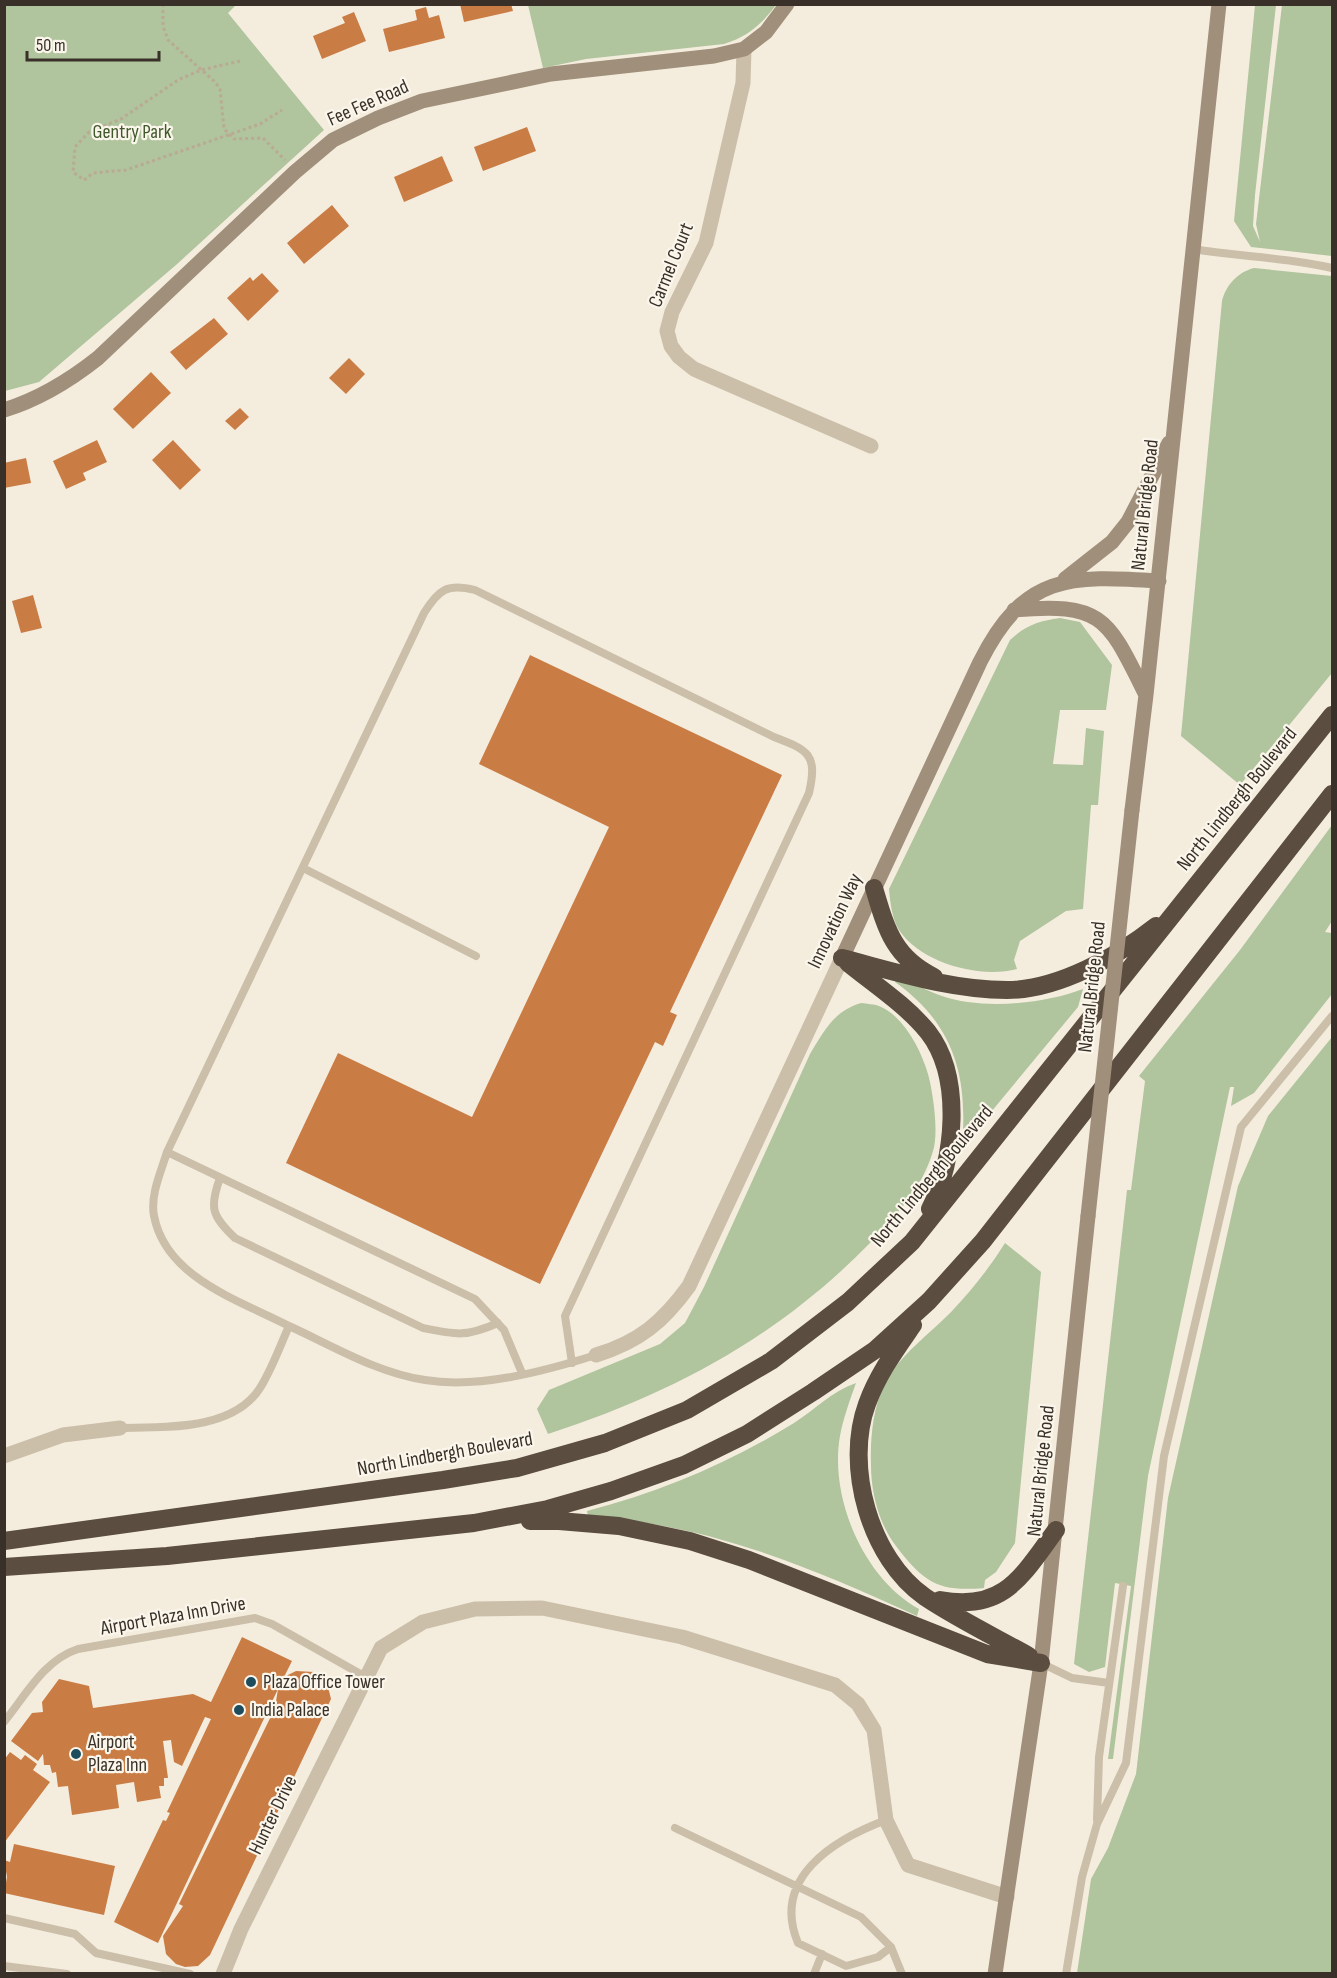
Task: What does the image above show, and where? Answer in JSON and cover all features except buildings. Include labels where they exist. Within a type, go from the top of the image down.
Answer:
[{"type":"highway","name":"North Lindbergh Boulevard","points":[[4,1541],[517,1468],[605,1443],[687,1410],[771,1361],[848,1302],[912,1242],[1332,715]]},
{"type":"highway","points":[[4,1567],[167,1556],[474,1523],[548,1509],[611,1491],[684,1465],[747,1434],[875,1350],[929,1301],[983,1241],[1332,794]]},
{"type":"highway","points":[[874,888],[890,938],[902,954],[921,970],[955,987]]},
{"type":"highway","points":[[842,958],[955,987],[1010,990],[1062,980],[1100,963],[1177,910]]},
{"type":"highway","points":[[842,958],[909,1011],[930,1035],[942,1062],[950,1098],[951,1138],[946,1169],[936,1197],[912,1242]]},
{"type":"highway","points":[[929,1301],[880,1373],[866,1406],[860,1443],[860,1490],[873,1530],[893,1564],[924,1596],[1041,1663]]},
{"type":"highway","points":[[474,1523],[559,1521],[619,1526],[690,1541],[749,1560],[987,1654],[1041,1663]]},
{"type":"highway","points":[[4,1529],[48,1535]]},
{"type":"highway","points":[[924,1596],[966,1605],[985,1600],[1008,1589],[1024,1573],[1056,1530]]},
{"type":"highway","points":[[4,1573],[25,1564]]},
{"type":"main road","name":"Fee Fee Road","points":[[4,411],[29,402],[66,383],[99,358],[296,172],[333,140],[378,118],[422,101],[551,74],[714,56],[744,49],[766,32],[788,4]]},
{"type":"main road","name":"Natural Bridge Road","points":[[994,1974],[1041,1663],[1131,810],[1159,581],[1220,4]]},
{"type":"main road","points":[[1060,583],[1112,542],[1128,522],[1174,435]]},
{"type":"main road","name":"Innovation Way","points":[[842,958],[993,635],[1014,610],[1035,595],[1060,583],[1082,578],[1159,581]]},
{"type":"main road","points":[[1014,610],[1054,606],[1077,608],[1102,621],[1122,646],[1146,695]]},
{"type":"street","name":"Carmel Court","points":[[744,49],[743,83],[706,243],[672,312],[667,331],[671,346],[679,357],[694,369],[871,446]]},
{"type":"street","name":"Innovation Way","points":[[596,1355],[645,1334],[669,1313],[689,1286],[842,958]]},
{"type":"street","points":[[4,1456],[63,1435],[120,1428]]},
{"type":"street","name":"Hunter Drive","points":[[224,1974],[241,1929],[364,1676],[381,1648],[423,1622],[475,1609],[542,1608],[682,1637],[835,1685],[858,1704],[874,1731],[886,1820],[908,1865],[1007,1896]]},
{"type":"lane","points":[[1193,249],[1232,255],[1294,259],[1332,268]]},
{"type":"lane","points":[[572,1363],[565,1316],[809,793],[813,776],[812,763],[803,748],[774,737],[476,590],[459,586],[434,596],[424,613],[167,1152],[156,1190],[154,1215],[166,1248],[196,1278],[289,1326],[382,1369],[426,1380],[473,1382],[522,1373],[542,1372],[572,1363],[596,1355]]},
{"type":"lane","points":[[303,868],[476,956]]},
{"type":"lane","points":[[1066,1974],[1082,1877],[1097,1824],[1126,1763],[1164,1456],[1241,1126],[1332,1016]]},
{"type":"lane","points":[[167,1152],[475,1299],[504,1330],[522,1373]]},
{"type":"lane","points":[[220,1178],[212,1200],[217,1221],[236,1238],[423,1328],[472,1334],[498,1323]]},
{"type":"lane","points":[[120,1428],[166,1427],[208,1421],[242,1409],[259,1389],[289,1326]]},
{"type":"lane","points":[[1097,1824],[1099,1757],[1123,1586]]},
{"type":"lane","name":"Airport Plaza Inn Drive","points":[[4,1722],[47,1667],[62,1654],[78,1649],[255,1618],[272,1624],[364,1676]]},
{"type":"lane","points":[[1041,1663],[1072,1678],[1109,1683]]},
{"type":"lane","points":[[886,1820],[830,1846],[796,1885],[790,1924],[798,1943],[846,1966],[878,1957],[891,1947]]},
{"type":"lane","points":[[675,1828],[861,1917],[891,1947],[902,1974]]},
{"type":"lane","points":[[4,1918],[75,1934],[96,1953],[190,1974]]},
{"type":"lane","points":[[814,1974],[822,1954]]},
{"type":"lane","points":[[4,1966],[67,1974]]},
{"type":"path","points":[[163,4],[163,26],[168,40],[220,89],[224,129],[234,139],[241,141],[263,138],[296,172]]},
{"type":"path","points":[[240,61],[201,70],[178,80],[121,119],[80,139],[75,147],[73,172],[84,180],[93,173],[126,170],[260,124],[282,110]]},
{"type":"green space","name":"Gentry Park","points":[[5,4],[236,5],[228,13],[324,130],[176,265],[39,382],[5,391]]},
{"type":"green space","points":[[528,5],[776,5],[753,29],[724,44],[586,59],[543,68]]},
{"type":"green space","points":[[1255,5],[1276,5],[1255,195],[1253,226],[1260,242],[1256,224],[1282,5],[1332,5],[1332,256],[1251,247],[1234,221]]},
{"type":"green space","points":[[1254,268],[1332,276],[1332,673],[1240,785],[1181,736],[1222,301],[1226,290],[1234,280]]},
{"type":"green space","points":[[1060,618],[1080,622],[1112,665],[1106,710],[1060,710],[1053,764],[1083,765],[1086,728],[1104,731],[1098,805],[1091,805],[1083,909],[1066,911],[1020,941],[1014,960],[1017,969],[986,972],[952,966],[922,951],[909,942],[899,930],[893,915],[889,889],[1010,640],[1033,624]]},
{"type":"green space","points":[[1332,825],[1332,921],[1325,932],[1332,933],[1332,994],[1254,1093],[1231,1106],[1234,1087],[1230,1087],[1148,1476],[1113,1759],[1108,1759],[1131,1586],[1115,1583],[1105,1667],[1089,1672],[1074,1664],[1127,1190],[1131,1190],[1145,1081],[1139,1076],[1240,950]]},
{"type":"green space","points":[[899,978],[942,996],[975,1003],[1032,1001],[1083,989],[1078,1007],[962,1147],[962,1098],[953,1054],[932,1016],[895,982]]},
{"type":"green space","points":[[861,1003],[879,1006],[896,1017],[904,1026],[921,1055],[930,1082],[935,1112],[935,1143],[928,1165],[915,1190],[879,1234],[834,1277],[760,1334],[721,1359],[638,1401],[548,1434],[537,1409],[549,1390],[660,1344],[685,1323],[704,1287],[810,1054],[825,1030],[837,1017]]},
{"type":"green space","points":[[1332,1037],[1332,1973],[1077,1973],[1091,1879],[1108,1848],[1136,1774],[1168,1498],[1238,1186],[1268,1116]]},
{"type":"green space","points":[[1005,1243],[1041,1272],[1015,1543],[996,1572],[985,1580],[984,1588],[955,1588],[924,1577],[906,1559],[885,1528],[877,1508],[871,1476],[873,1424],[880,1394],[890,1374],[906,1354],[967,1295]]},
{"type":"green space","points":[[856,1383],[841,1430],[838,1460],[840,1485],[846,1510],[855,1535],[867,1557],[882,1578],[899,1595],[919,1609],[917,1616],[797,1565],[717,1538],[676,1528],[588,1516],[587,1511],[668,1485],[745,1451],[794,1423],[847,1386]]},
{"type":"place","name":"Plaza Office Tower","points":[[251,1682]]},
{"type":"place","name":"India Palace","points":[[239,1710]]},
{"type":"place","name":"Airport Plaza Inn","points":[[76,1754]]}]
